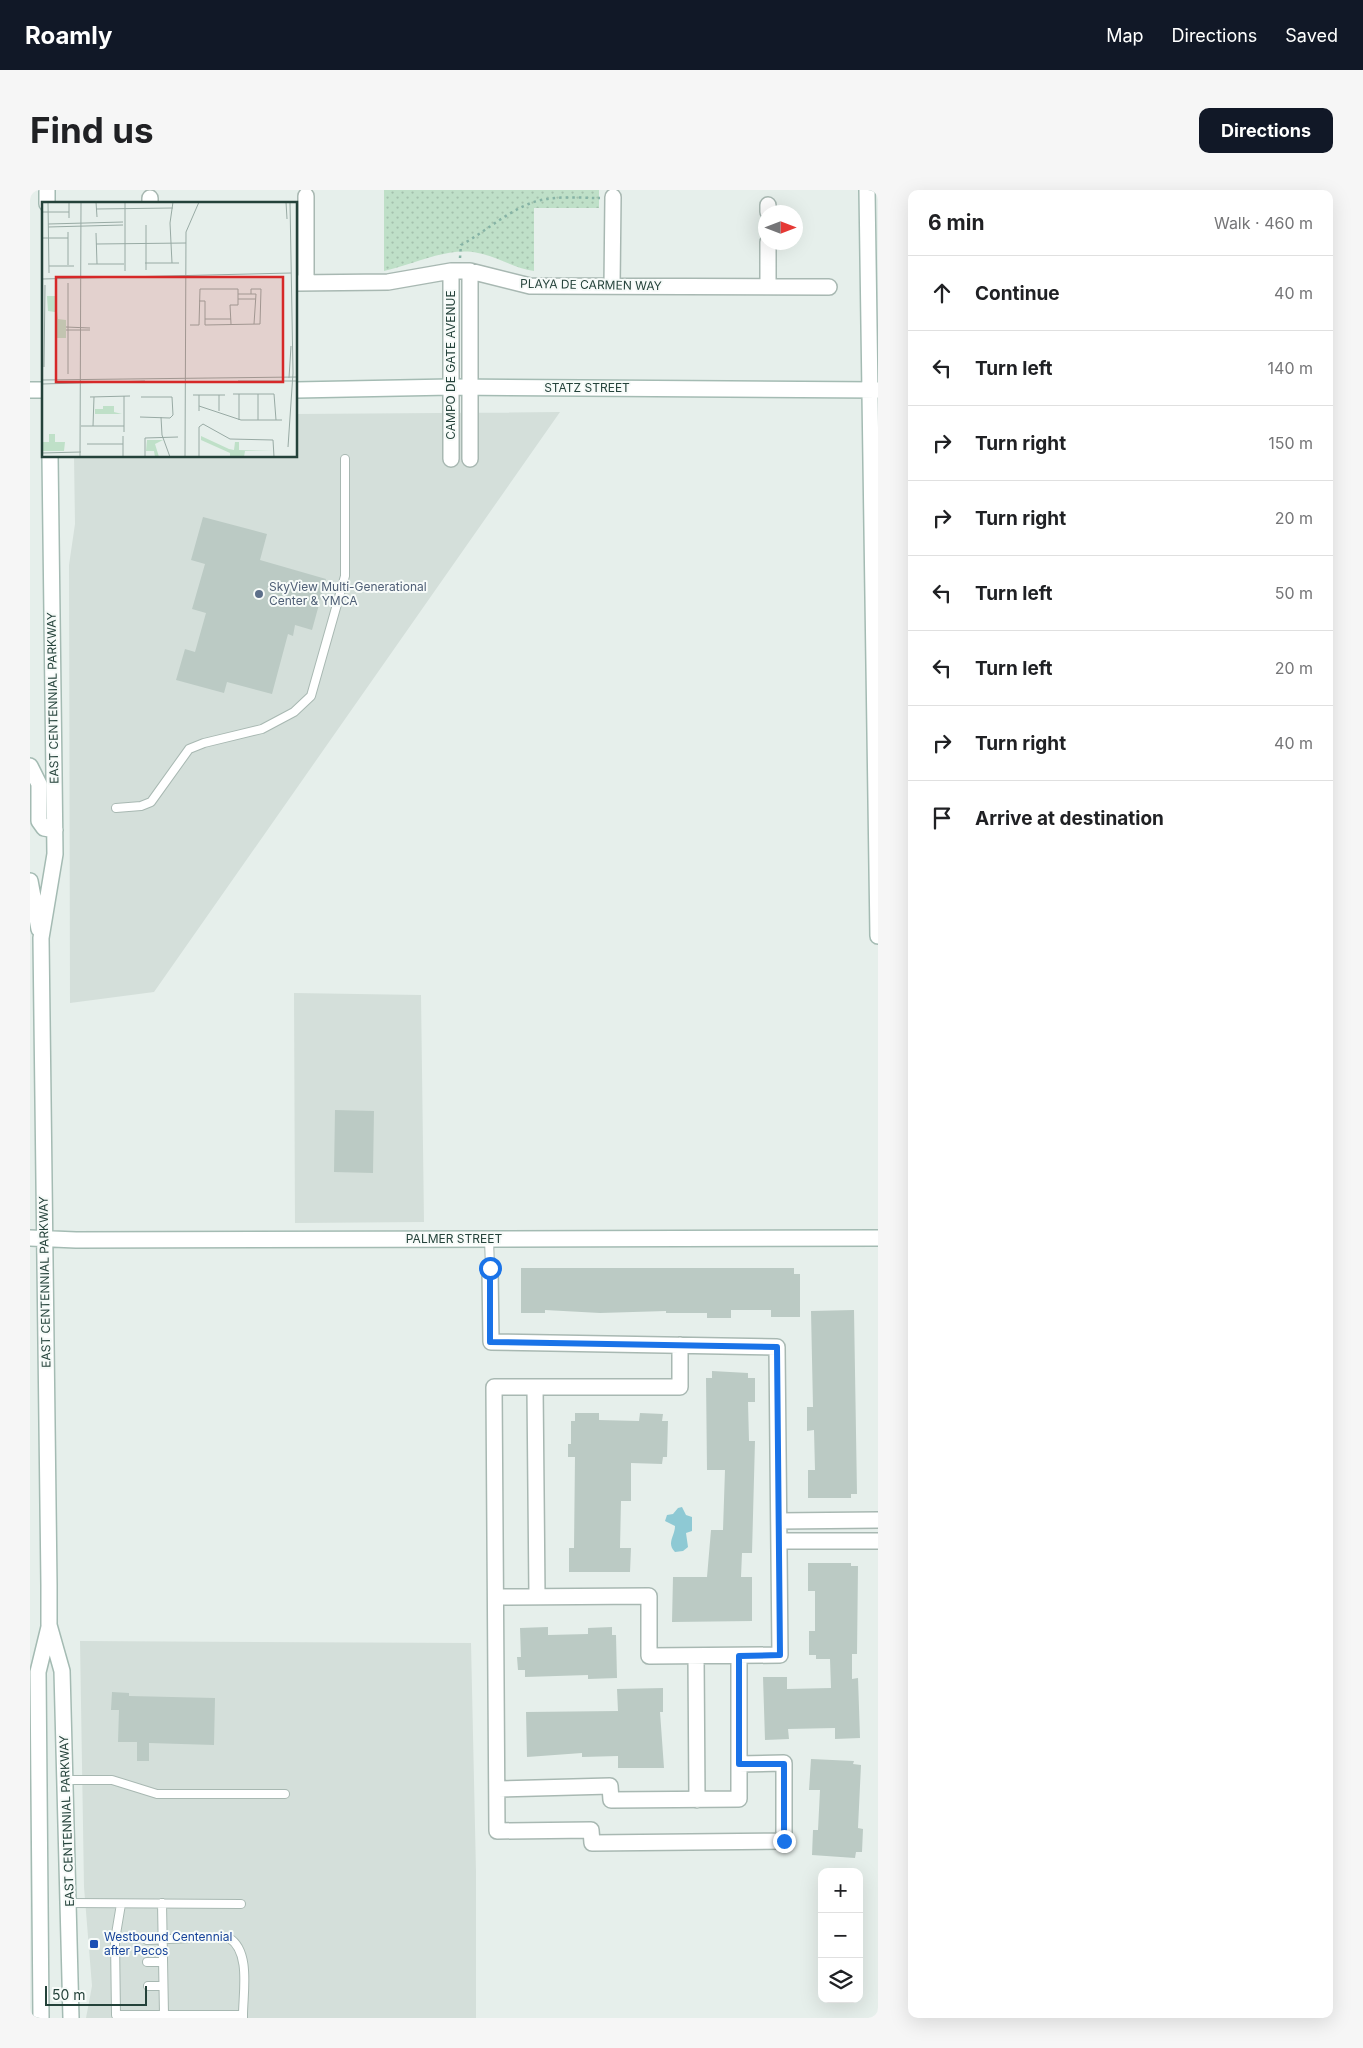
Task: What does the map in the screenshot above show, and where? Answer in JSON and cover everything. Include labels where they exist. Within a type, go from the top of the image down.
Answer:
[{"type":"street","points":[[867,190],[874,390],[878,936]]},
{"type":"street","points":[[301,283],[306,196]]},
{"type":"street","points":[[612,286],[613,197]]},
{"type":"street","points":[[768,250],[768,286]]},
{"type":"street","name":"PLAYA DE CARMEN WAY","points":[[301,283],[388,282],[451,271],[470,271],[530,286],[829,287]]},
{"type":"street","name":"CAMPO DE GATE AVENUE","points":[[451,271],[451,459]]},
{"type":"street","name":"CAMPO DE GATE AVENUE","points":[[470,271],[470,459]]},
{"type":"street","name":"STATZ STREET","points":[[298,390],[470,387],[874,390]]},
{"type":"street","name":"EAST CENTENNIAL PARKWAY","points":[[50,458],[55,854],[41,938],[37,1239],[49,1625],[62,1671],[71,2018]]},
{"type":"street","points":[[30,766],[38,784],[39,821],[44,828],[55,830]]},
{"type":"street","name":"EAST CENTENNIAL PARKWAY","points":[[30,881],[41,938]]},
{"type":"street","name":"PALMER STREET","points":[[37,1239],[878,1238]]},
{"type":"street","points":[[490,1268],[490,1342],[777,1347],[780,1655],[649,1656],[649,1596],[496,1597]]},
{"type":"street","points":[[680,1345],[680,1387],[494,1387],[497,1831],[591,1830],[592,1842],[784,1841],[784,1764],[739,1764]]},
{"type":"street","points":[[535,1387],[537,1596]]},
{"type":"street","points":[[779,1521],[878,1520]]},
{"type":"street","points":[[779,1541],[878,1540]]},
{"type":"street","name":"EAST CENTENNIAL PARKWAY","points":[[41,2018],[38,1672],[49,1625]]},
{"type":"street","points":[[696,1656],[697,1800]]},
{"type":"street","points":[[498,1789],[610,1786],[611,1800],[740,1799],[739,1656]]},
{"type":"lane","points":[[116,808],[141,806],[151,802],[189,749],[204,743],[262,729],[294,712],[311,696],[345,576],[345,459]]},
{"type":"lane","points":[[489,1239],[490,1268]]},
{"type":"lane","points":[[66,1780],[112,1780],[157,1794],[285,1794]]},
{"type":"lane","points":[[69,1902],[241,1904]]},
{"type":"lane","points":[[162,1903],[164,2015]]},
{"type":"lane","points":[[121,1904],[114,1940],[115,1962],[120,1986],[116,2015],[243,2016],[240,1948],[229,1938],[220,1938]]},
{"type":"lane","points":[[147,1940],[190,1938]]},
{"type":"lane","points":[[114,1940],[124,1940]]},
{"type":"lane","points":[[115,1962],[124,1962]]},
{"type":"lane","points":[[147,1962],[163,1962]]},
{"type":"lane","points":[[148,1986],[163,1986]]},
{"type":"path","points":[[470,271],[460,263],[461,245],[518,210],[532,203],[565,197],[613,197]]},
{"type":"shaded area","points":[[560,412],[154,992],[70,1003],[69,565],[75,524],[74,458],[298,458],[298,414]]},
{"type":"shaded area","points":[[294,993],[421,995],[424,1222],[295,1223]]},
{"type":"shaded area","points":[[80,1641],[471,1643],[476,1872],[476,2018],[86,2018],[92,1986],[84,1887]]},
{"type":"green space","points":[[384,190],[599,190],[599,208],[534,208],[534,271],[478,253],[455,252],[384,271]]},
{"type":"water","points":[[682,1507],[686,1515],[692,1517],[692,1531],[686,1533],[688,1547],[683,1551],[675,1552],[672,1549],[671,1542],[675,1526],[665,1521],[667,1515],[673,1514],[678,1508]]},
{"type":"building","name":"SkyView Multi-Generational Center & YMCA","points":[[203,517],[267,534],[260,560],[326,579],[312,630],[295,625],[293,636],[288,634],[272,694],[227,682],[224,693],[176,680],[185,649],[195,652],[206,613],[192,609],[205,564],[191,560]]},
{"type":"building","points":[[335,1110],[374,1111],[373,1173],[334,1172]]},
{"type":"building","points":[[521,1268],[794,1268],[794,1274],[800,1274],[800,1317],[771,1317],[771,1310],[731,1310],[731,1318],[707,1318],[707,1313],[666,1313],[666,1311],[600,1313],[545,1310],[545,1313],[521,1313]]},
{"type":"building","points":[[854,1310],[857,1494],[851,1494],[851,1498],[808,1498],[808,1470],[815,1470],[814,1430],[807,1431],[807,1407],[813,1407],[811,1311]]},
{"type":"building","points":[[712,1371],[748,1373],[748,1378],[755,1378],[755,1402],[748,1402],[749,1441],[755,1441],[752,1553],[742,1553],[741,1577],[752,1577],[752,1621],[672,1622],[673,1577],[707,1577],[711,1530],[723,1530],[725,1470],[707,1470],[706,1378],[712,1378]]},
{"type":"building","points":[[575,1413],[599,1413],[599,1420],[639,1421],[640,1413],[663,1414],[662,1421],[668,1421],[667,1457],[663,1457],[662,1464],[631,1463],[631,1501],[621,1501],[620,1548],[631,1548],[630,1572],[569,1572],[569,1548],[574,1548],[575,1457],[568,1457],[568,1444],[571,1444],[571,1421],[575,1421]]},
{"type":"building","points":[[808,1563],[851,1563],[851,1566],[858,1566],[857,1654],[852,1654],[852,1679],[858,1678],[860,1738],[835,1739],[835,1728],[788,1729],[789,1739],[765,1740],[763,1677],[787,1677],[787,1689],[831,1688],[830,1659],[816,1659],[816,1655],[809,1655],[809,1631],[815,1631],[815,1591],[808,1591]]},
{"type":"building","points":[[548,1627],[548,1635],[588,1634],[588,1628],[612,1627],[612,1635],[616,1635],[617,1678],[588,1679],[588,1675],[525,1677],[525,1670],[518,1670],[517,1657],[521,1657],[520,1628]]},
{"type":"building","points":[[663,1688],[663,1712],[660,1712],[664,1768],[618,1768],[618,1756],[582,1757],[582,1753],[527,1757],[526,1712],[618,1711],[617,1689]]},
{"type":"building","points":[[112,1692],[129,1693],[129,1696],[215,1698],[214,1745],[149,1743],[149,1761],[137,1761],[137,1742],[118,1742],[119,1710],[111,1710]]},
{"type":"building","points":[[811,1759],[854,1761],[853,1764],[861,1765],[858,1828],[863,1829],[862,1852],[856,1852],[855,1858],[812,1855],[813,1830],[818,1830],[820,1790],[809,1790]]},
{"type":"place","name":"SkyView Multi-Generational Center & YMCA","points":[[259,594]]},
{"type":"place","name":"Westbound Centennial after Pecos","points":[[94,1944]]},
{"type":"route","points":[[490,1268],[490,1342],[777,1347],[780,1655],[739,1656],[739,1764],[784,1764],[784,1841]]}]
